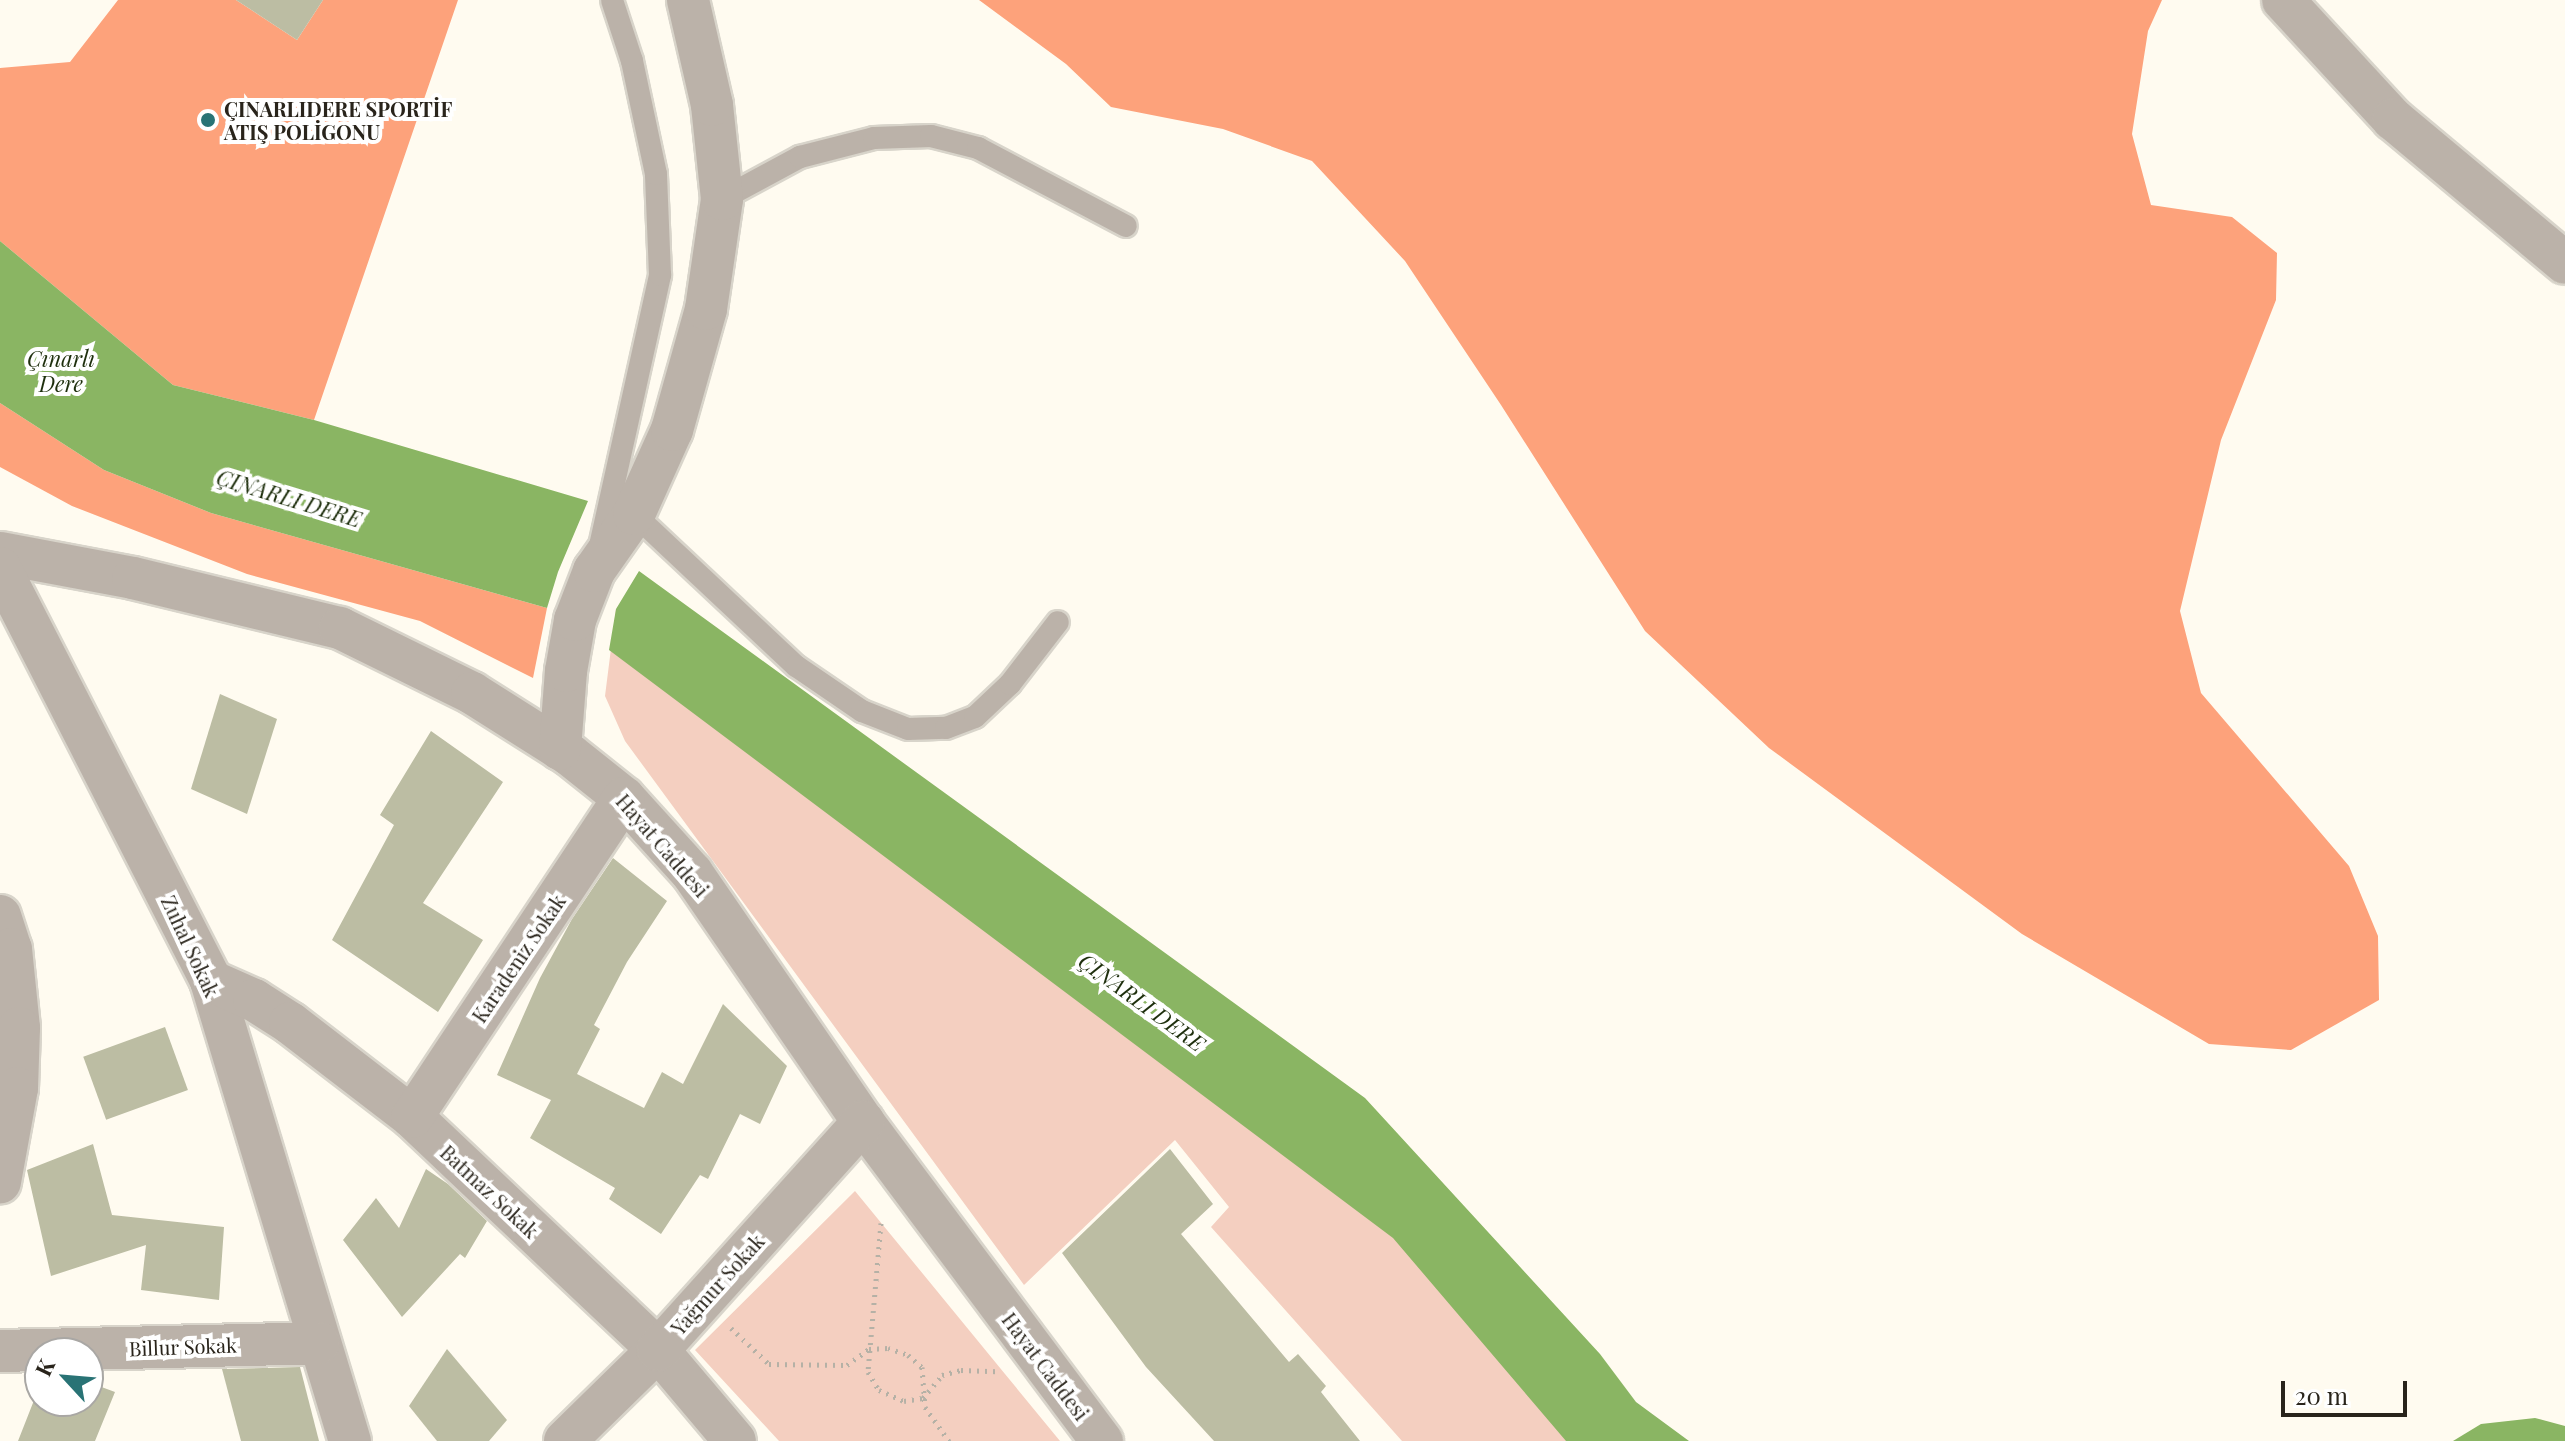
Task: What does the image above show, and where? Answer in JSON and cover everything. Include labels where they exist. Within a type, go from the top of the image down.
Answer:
[{"type":"street","points":[[560,749],[566,671],[575,620],[594,571],[634,514],[672,430],[702,324],[722,199],[712,105],[688,0]]},
{"type":"street","points":[[2283,0],[2393,119],[2565,263]]},
{"type":"street","name":"Hayat Caddesi","points":[[0,553],[133,578],[340,628],[472,693],[560,749],[624,798],[692,873],[863,1122],[1102,1441]]},
{"type":"street","name":"Zuhal Sokak","points":[[0,568],[211,981],[350,1441]]},
{"type":"street","name":"Karadeniz Sokak","points":[[412,1117],[624,798]]},
{"type":"street","points":[[0,916],[11,949],[19,1028],[17,1088],[0,1182]]},
{"type":"street","name":"Batmaz Sokak","points":[[211,981],[254,1000],[290,1023],[412,1117],[658,1350],[735,1441]]},
{"type":"street","name":"Yağmur Sokak","points":[[565,1441],[658,1350],[863,1122]]},
{"type":"street","name":"Billur Sokak","points":[[0,1351],[319,1343]]},
{"type":"lane","points":[[594,571],[660,275],[656,174],[632,61],[612,0]]},
{"type":"lane","points":[[722,199],[800,157],[874,138],[931,136],[978,148],[1126,226]]},
{"type":"lane","points":[[634,514],[796,666],[862,711],[908,729],[946,728],[975,717],[1010,684],[1058,622]]},
{"type":"path","points":[[881,1223],[868,1372],[879,1390],[904,1401],[923,1398],[942,1375],[989,1368],[1005,1374]]},
{"type":"path","points":[[701,1302],[769,1364],[847,1365],[869,1349],[888,1348],[908,1355],[922,1367],[925,1407],[949,1441]]},
{"type":"shaded area","name":"ÇINARLIDERE SPORTİF ATIŞ POLİGONU","points":[[118,0],[236,0],[297,40],[323,0],[458,0],[314,420],[173,385],[0,241],[0,68],[70,62]]},
{"type":"shaded area","points":[[979,0],[2162,0],[2148,31],[2132,134],[2151,205],[2232,217],[2277,253],[2276,300],[2221,440],[2180,611],[2201,693],[2349,866],[2378,936],[2379,1000],[2291,1050],[2209,1044],[2022,934],[1769,748],[1645,631],[1405,261],[1312,161],[1223,129],[1111,107],[1066,64]]},
{"type":"shaded area","points":[[0,403],[104,470],[211,513],[547,608],[533,678],[420,621],[247,574],[72,506],[0,467]]},
{"type":"shaded area","points":[[616,609],[1310,1125],[1626,1441],[1402,1441],[1211,1227],[1229,1207],[1175,1140],[1024,1285],[625,741],[605,696]]},
{"type":"shaded area","points":[[855,1191],[1060,1441],[779,1441],[695,1350]]},
{"type":"water","name":"Çınarlı Dere","points":[[0,241],[173,385],[314,420],[588,501],[558,572],[547,608],[211,513],[104,470],[0,403]]},
{"type":"water","name":"ÇINARLI DERE","points":[[639,571],[1365,1098],[1600,1354],[1636,1402],[1689,1441],[1566,1441],[1393,1238],[609,650],[616,609]]},
{"type":"water","points":[[2535,1418],[2565,1426],[2565,1441],[2453,1441],[2481,1424]]},
{"type":"building","points":[[236,0],[323,0],[297,40]]},
{"type":"building","points":[[220,694],[277,719],[247,814],[191,789]]},
{"type":"building","points":[[431,731],[503,782],[423,903],[483,940],[438,1012],[332,940],[394,825],[380,815]]},
{"type":"building","points":[[613,858],[667,901],[627,962],[594,1025],[600,1029],[577,1074],[644,1108],[662,1072],[683,1084],[723,1004],[787,1066],[760,1124],[740,1114],[708,1179],[700,1175],[661,1234],[609,1199],[615,1188],[530,1138],[551,1100],[497,1075],[540,978],[572,919]]},
{"type":"building","points":[[165,1027],[188,1090],[106,1120],[83,1057]]},
{"type":"building","points":[[93,1144],[112,1215],[224,1227],[219,1300],[141,1290],[146,1245],[51,1276],[27,1170]]},
{"type":"building","points":[[1170,1149],[1213,1204],[1181,1234],[1289,1362],[1298,1354],[1326,1386],[1321,1392],[1360,1441],[1214,1441],[1146,1367],[1062,1253]]},
{"type":"building","points":[[426,1169],[448,1184],[487,1221],[465,1258],[460,1254],[402,1317],[343,1240],[376,1198],[399,1228]]},
{"type":"building","points":[[447,1349],[507,1420],[489,1441],[437,1441],[409,1406]]},
{"type":"building","points":[[300,1367],[319,1441],[241,1441],[222,1369]]},
{"type":"building","points":[[104,1388],[115,1392],[95,1441],[18,1441],[27,1417],[104,1417]]},
{"type":"place","name":"ÇINARLIDERE SPORTİF ATIŞ POLİGONU","points":[[208,120]]}]
